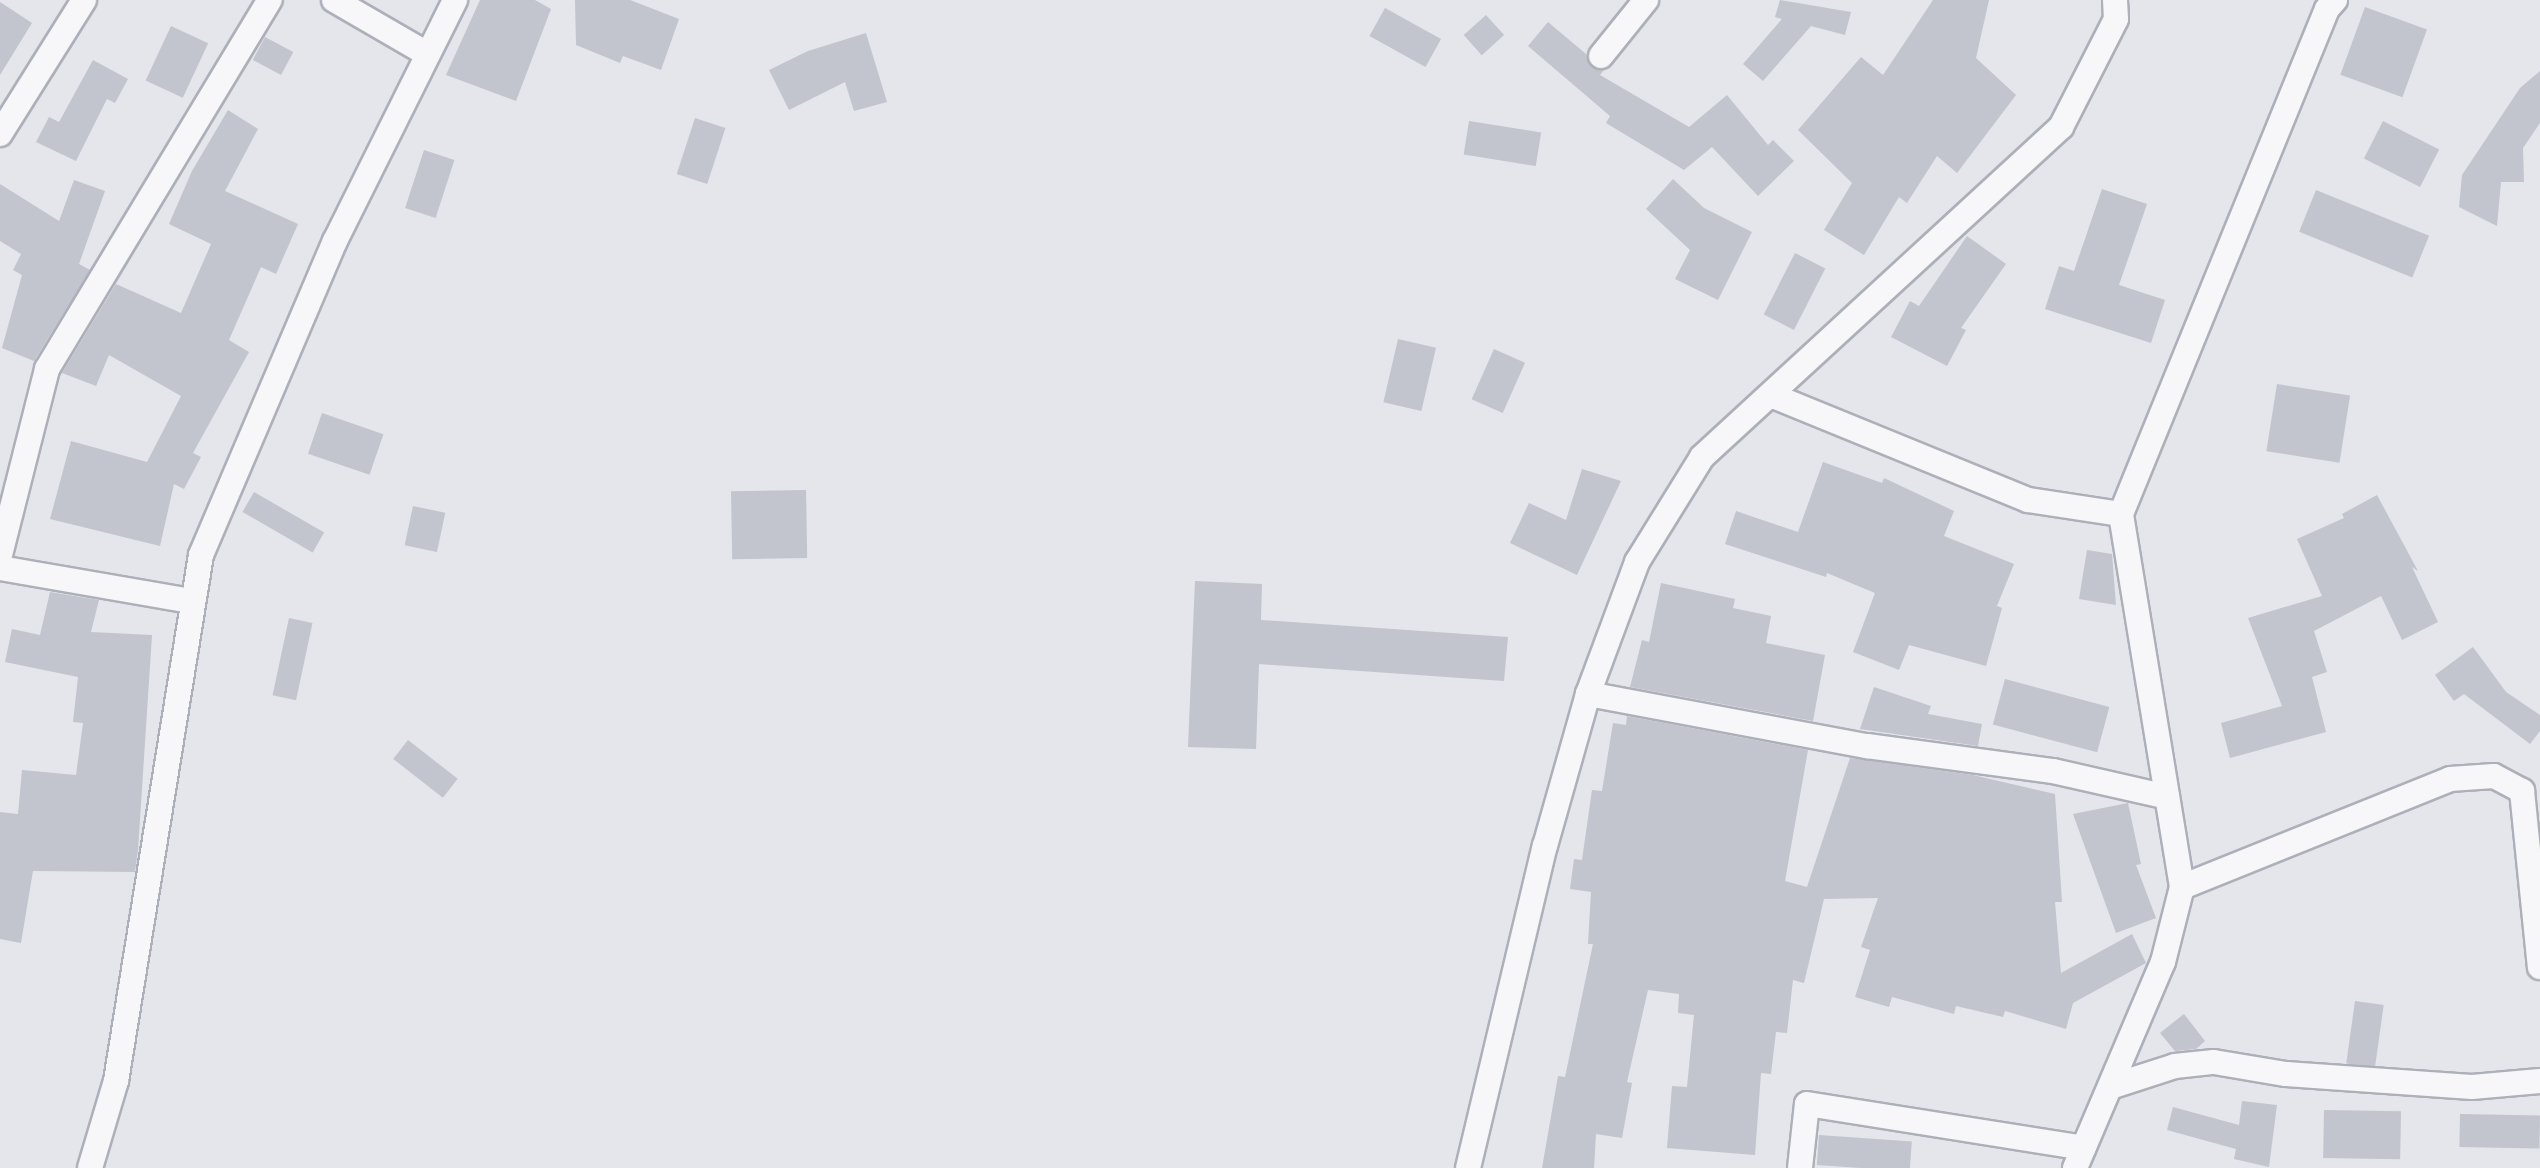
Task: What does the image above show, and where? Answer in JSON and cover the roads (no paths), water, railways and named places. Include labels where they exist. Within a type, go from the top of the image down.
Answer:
[{"type":"street","points":[[0,134],[84,0]]},
{"type":"street","points":[[0,555],[47,369],[270,0]]},
{"type":"street","points":[[334,0],[427,54]]},
{"type":"street","points":[[90,1168],[116,1081],[191,601],[201,555],[328,255],[455,0]]},
{"type":"street","points":[[1601,56],[1646,0]]},
{"type":"street","points":[[1468,1168],[1545,846],[1588,694],[1637,562],[1702,457],[1773,396],[2061,127],[2116,19],[2115,0]]},
{"type":"street","points":[[1800,1168],[1807,1104],[2079,1158],[2163,962],[2182,887],[2121,514],[2327,9],[2335,0]]},
{"type":"street","points":[[1773,396],[2028,500],[2121,514]]},
{"type":"street","points":[[0,568],[191,601]]},
{"type":"street","points":[[1588,694],[1867,746],[2053,771],[2167,797]]},
{"type":"street","points":[[2182,887],[2450,779],[2494,776],[2522,791],[2540,967]]},
{"type":"street","points":[[2110,1087],[2175,1066],[2214,1062],[2286,1074],[2472,1087],[2540,1081]]}]
